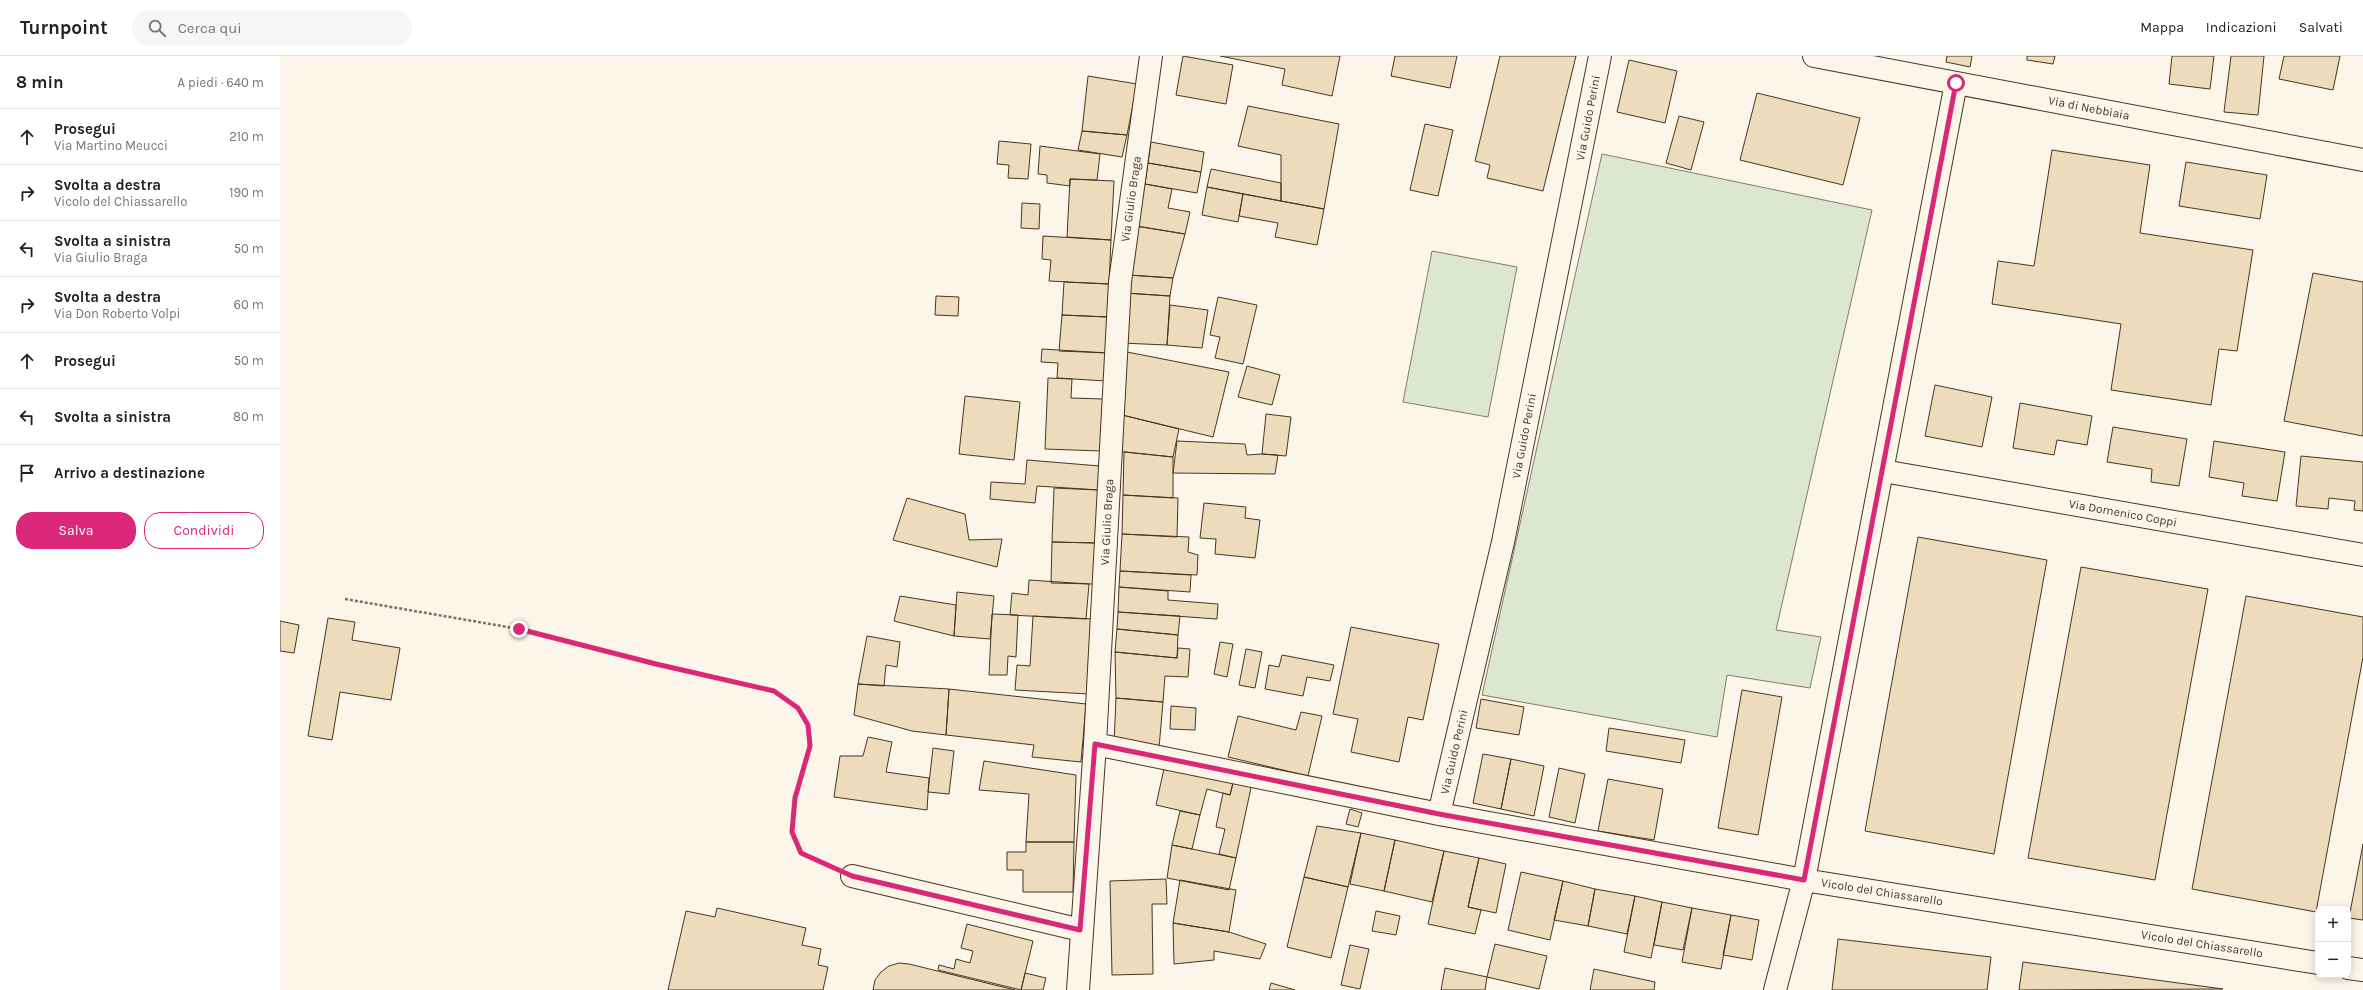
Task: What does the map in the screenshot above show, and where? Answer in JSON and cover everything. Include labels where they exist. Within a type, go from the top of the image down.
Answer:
[{"type":"street","name":"Via Giulio Braga","points":[[1078,990],[1080,930],[1095,744],[1120,282],[1151,56]]},
{"type":"street","name":"Via Guido Perini","points":[[1439,814],[1503,542],[1600,56]]},
{"type":"street","name":"Via di Nebbiaia","points":[[1814,56],[2363,160]]},
{"type":"street","points":[[1774,990],[1804,880],[1956,83]]},
{"type":"street","name":"Via Domenico Coppi","points":[[1883,471],[2363,555]]},
{"type":"street","name":"Vicolo del Chiassarello","points":[[1095,744],[1439,814],[1804,880],[2315,963]]},
{"type":"street","points":[[852,876],[1080,930]]},
{"type":"street","points":[[2351,968],[2363,970]]},
{"type":"path","points":[[345,599],[519,629],[656,664],[774,691],[798,708],[808,725],[810,746],[795,798],[792,832],[801,853],[852,876]]},
{"type":"green space","points":[[1602,154],[1872,210],[1776,630],[1821,637],[1810,688],[1727,675],[1717,737],[1482,695]]},
{"type":"green space","points":[[1432,251],[1517,267],[1488,417],[1403,402]]},
{"type":"building","points":[[1183,56],[1233,65],[1226,104],[1176,95]]},
{"type":"building","points":[[1220,56],[1340,56],[1332,96],[1282,85],[1285,69]]},
{"type":"building","points":[[1395,56],[1457,56],[1450,88],[1391,76]]},
{"type":"building","points":[[1500,56],[1576,56],[1543,191],[1487,178],[1490,165],[1475,161]]},
{"type":"building","points":[[1947,56],[1972,56],[1970,67],[1946,62]]},
{"type":"building","points":[[2027,56],[2055,56],[2053,64],[2027,60]]},
{"type":"building","points":[[2172,56],[2214,56],[2210,89],[2169,84]]},
{"type":"building","points":[[2231,56],[2264,56],[2258,115],[2224,112]]},
{"type":"building","points":[[2284,56],[2340,56],[2333,90],[2279,79]]},
{"type":"building","points":[[1629,60],[1677,71],[1665,123],[1617,112]]},
{"type":"building","points":[[1088,76],[1137,84],[1127,135],[1082,131]]},
{"type":"building","points":[[1757,93],[1860,118],[1843,185],[1740,160]]},
{"type":"building","points":[[1248,106],[1339,124],[1324,209],[1281,201],[1281,155],[1238,146]]},
{"type":"building","points":[[1679,116],[1704,122],[1691,170],[1666,163]]},
{"type":"building","points":[[1425,124],[1453,130],[1438,196],[1410,190]]},
{"type":"building","points":[[1082,131],[1127,135],[1122,157],[1078,150]]},
{"type":"building","points":[[999,141],[1031,144],[1028,179],[1008,178],[1009,165],[997,164]]},
{"type":"building","points":[[1151,142],[1204,152],[1201,172],[1148,163]]},
{"type":"building","points":[[1040,146],[1100,154],[1097,180],[1070,179],[1070,186],[1047,183],[1047,175],[1038,174]]},
{"type":"building","points":[[2052,150],[2150,165],[2140,233],[2253,250],[2237,351],[2219,349],[2211,405],[2111,390],[2121,324],[1992,304],[1998,261],[2034,266]]},
{"type":"building","points":[[2186,162],[2267,175],[2260,219],[2179,206]]},
{"type":"building","points":[[1148,163],[1201,172],[1197,193],[1145,184]]},
{"type":"building","points":[[1211,169],[1281,183],[1281,201],[1207,187]]},
{"type":"building","points":[[1070,179],[1114,181],[1111,240],[1067,237]]},
{"type":"building","points":[[1145,184],[1172,189],[1168,208],[1190,212],[1185,234],[1136,226]]},
{"type":"building","points":[[1207,187],[1243,194],[1238,222],[1202,215]]},
{"type":"building","points":[[1243,194],[1324,209],[1317,245],[1275,237],[1278,223],[1239,216]]},
{"type":"building","points":[[1022,203],[1040,204],[1039,229],[1021,228]]},
{"type":"building","points":[[1136,226],[1185,234],[1173,278],[1128,275]]},
{"type":"building","points":[[1043,236],[1111,240],[1109,284],[1049,281],[1051,260],[1042,259]]},
{"type":"building","points":[[2313,273],[2363,282],[2363,436],[2284,421]]},
{"type":"building","points":[[1128,275],[1173,278],[1170,296],[1125,293]]},
{"type":"building","points":[[1064,282],[1109,284],[1108,317],[1062,315]]},
{"type":"building","points":[[1125,293],[1170,296],[1167,345],[1121,343]]},
{"type":"building","points":[[936,296],[959,297],[958,316],[935,315]]},
{"type":"building","points":[[1218,297],[1257,305],[1243,364],[1215,358],[1220,337],[1210,335]]},
{"type":"building","points":[[1170,305],[1208,310],[1202,348],[1167,345]]},
{"type":"building","points":[[1062,315],[1108,317],[1108,353],[1059,351]]},
{"type":"building","points":[[1042,349],[1108,353],[1106,381],[1057,378],[1058,363],[1041,362]]},
{"type":"building","points":[[1122,351],[1229,372],[1213,437],[1118,414]]},
{"type":"building","points":[[1247,366],[1280,375],[1272,405],[1238,397]]},
{"type":"building","points":[[1048,378],[1072,379],[1071,398],[1104,399],[1101,451],[1045,449]]},
{"type":"building","points":[[1935,385],[1992,397],[1982,447],[1925,436]]},
{"type":"building","points":[[965,396],[1020,402],[1014,460],[959,454]]},
{"type":"building","points":[[2020,403],[2092,416],[2087,445],[2057,440],[2054,455],[2013,448]]},
{"type":"building","points":[[1118,414],[1179,429],[1173,457],[1116,451]]},
{"type":"building","points":[[1266,414],[1291,417],[1286,456],[1262,454]]},
{"type":"building","points":[[2113,427],[2187,439],[2179,486],[2151,482],[2152,469],[2107,462]]},
{"type":"building","points":[[1177,441],[1245,444],[1247,455],[1278,455],[1275,474],[1173,473]]},
{"type":"building","points":[[2214,441],[2285,452],[2277,501],[2242,496],[2244,483],[2209,477]]},
{"type":"building","points":[[1124,452],[1173,457],[1173,498],[1123,495]]},
{"type":"building","points":[[2301,456],[2363,462],[2363,511],[2354,510],[2355,501],[2329,498],[2328,509],[2296,506]]},
{"type":"building","points":[[1027,460],[1100,466],[1099,490],[1037,486],[1035,503],[990,499],[991,482],[1025,484]]},
{"type":"building","points":[[1054,488],[1099,490],[1096,543],[1052,542]]},
{"type":"building","points":[[1123,495],[1178,498],[1177,537],[1122,534]]},
{"type":"building","points":[[907,498],[965,514],[969,540],[1002,539],[997,567],[893,540]]},
{"type":"building","points":[[1204,503],[1246,507],[1245,518],[1260,520],[1255,558],[1215,554],[1216,539],[1200,538]]},
{"type":"building","points":[[1122,534],[1189,537],[1188,552],[1198,555],[1197,575],[1120,571]]},
{"type":"building","points":[[1918,537],[2047,560],[1994,854],[1865,831]]},
{"type":"building","points":[[1052,542],[1096,543],[1094,584],[1051,583]]},
{"type":"building","points":[[2081,567],[2208,589],[2155,880],[2028,858]]},
{"type":"building","points":[[1120,571],[1191,575],[1190,592],[1119,587]]},
{"type":"building","points":[[1029,580],[1089,584],[1086,619],[1010,615],[1012,593],[1028,595]]},
{"type":"building","points":[[1119,587],[1168,591],[1168,600],[1218,604],[1217,619],[1118,612]]},
{"type":"building","points":[[957,592],[994,596],[990,639],[954,636]]},
{"type":"building","points":[[900,596],[956,605],[954,636],[894,621]]},
{"type":"building","points":[[2246,596],[2363,617],[2363,657],[2315,912],[2192,889]]},
{"type":"building","points":[[1118,612],[1180,616],[1178,635],[1117,629]]},
{"type":"building","points":[[992,614],[1018,615],[1016,657],[1008,656],[1007,675],[989,675]]},
{"type":"building","points":[[1033,616],[1093,619],[1089,694],[1015,690],[1017,665],[1030,666]]},
{"type":"building","points":[[328,618],[355,622],[352,640],[400,648],[391,700],[340,692],[332,740],[308,736]]},
{"type":"building","points":[[280,621],[299,625],[294,653],[280,651]]},
{"type":"building","points":[[1351,627],[1439,644],[1423,720],[1408,717],[1399,762],[1351,752],[1358,719],[1333,714]]},
{"type":"building","points":[[1117,629],[1178,635],[1177,658],[1115,652]]},
{"type":"building","points":[[867,636],[900,642],[897,667],[886,665],[884,686],[858,684]]},
{"type":"building","points":[[1220,642],[1233,644],[1227,677],[1214,674]]},
{"type":"building","points":[[1178,648],[1190,649],[1188,677],[1165,676],[1163,702],[1116,698],[1115,652],[1177,658]]},
{"type":"building","points":[[1246,649],[1262,652],[1255,688],[1239,685]]},
{"type":"building","points":[[1282,655],[1334,665],[1330,681],[1307,677],[1303,696],[1265,689],[1269,665],[1279,667]]},
{"type":"building","points":[[858,684],[949,689],[946,735],[912,731],[854,715]]},
{"type":"building","points":[[949,689],[1086,704],[1081,762],[1032,757],[1034,745],[946,735]]},
{"type":"building","points":[[1742,690],[1782,697],[1758,835],[1718,828]]},
{"type":"building","points":[[1116,698],[1163,702],[1159,748],[1114,744]]},
{"type":"building","points":[[1481,699],[1524,707],[1519,735],[1476,728]]},
{"type":"building","points":[[1171,706],[1196,708],[1195,730],[1170,729]]},
{"type":"building","points":[[1301,712],[1322,716],[1308,776],[1228,757],[1238,716],[1296,730]]},
{"type":"building","points":[[1609,728],[1685,740],[1681,763],[1606,751]]},
{"type":"building","points":[[868,737],[892,742],[886,772],[929,778],[927,810],[834,797],[840,756],[863,756]]},
{"type":"building","points":[[933,748],[954,751],[949,794],[928,792]]},
{"type":"building","points":[[1483,754],[1511,759],[1501,809],[1473,803]]},
{"type":"building","points":[[1511,759],[1544,766],[1534,816],[1501,809]]},
{"type":"building","points":[[984,761],[1076,775],[1074,842],[1026,842],[1029,794],[979,790]]},
{"type":"building","points":[[1165,764],[1234,779],[1230,795],[1207,789],[1200,815],[1156,805]]},
{"type":"building","points":[[1559,768],[1585,774],[1575,823],[1549,817]]},
{"type":"building","points":[[1234,779],[1252,783],[1236,858],[1219,854],[1225,829],[1216,827],[1223,793],[1230,795]]},
{"type":"building","points":[[1608,779],[1663,789],[1654,840],[1598,831]]},
{"type":"building","points":[[1350,809],[1362,813],[1358,827],[1346,824]]},
{"type":"building","points":[[1180,811],[1200,815],[1192,849],[1172,845]]},
{"type":"building","points":[[1317,826],[1361,833],[1348,887],[1304,877]]},
{"type":"building","points":[[1361,833],[1395,840],[1384,891],[1350,884]]},
{"type":"building","points":[[1395,840],[1444,851],[1432,902],[1384,891]]},
{"type":"building","points":[[1026,842],[1074,842],[1073,892],[1023,892],[1023,870],[1007,870],[1007,852],[1026,852]]},
{"type":"building","points":[[2363,844],[2363,920],[2351,918],[2351,907]]},
{"type":"building","points":[[1172,845],[1236,858],[1229,890],[1167,878]]},
{"type":"building","points":[[1444,851],[1479,858],[1468,907],[1481,910],[1475,934],[1428,924]]},
{"type":"building","points":[[1479,858],[1506,864],[1496,913],[1468,907]]},
{"type":"building","points":[[1521,872],[1563,881],[1550,940],[1508,930]]},
{"type":"building","points":[[1304,877],[1348,887],[1331,958],[1287,947]]},
{"type":"building","points":[[1166,879],[1167,904],[1152,904],[1153,974],[1112,975],[1110,881]]},
{"type":"building","points":[[1180,880],[1236,890],[1229,932],[1173,923]]},
{"type":"building","points":[[1563,881],[1595,889],[1588,926],[1554,920]]},
{"type":"building","points":[[1595,889],[1635,896],[1627,934],[1588,926]]},
{"type":"building","points":[[1635,896],[1662,902],[1651,958],[1624,952]]},
{"type":"building","points":[[1662,902],[1692,908],[1683,950],[1654,945]]},
{"type":"building","points":[[717,908],[806,928],[802,945],[821,949],[818,965],[828,967],[823,990],[668,990],[686,911],[715,917]]},
{"type":"building","points":[[1692,908],[1731,915],[1721,969],[1682,962]]},
{"type":"building","points":[[1376,911],[1400,916],[1396,935],[1372,931]]},
{"type":"building","points":[[1731,915],[1759,920],[1752,960],[1723,955]]},
{"type":"building","points":[[1173,923],[1229,932],[1266,944],[1260,959],[1214,951],[1214,960],[1174,964]]},
{"type":"building","points":[[967,924],[1033,941],[1021,990],[938,970],[939,965],[954,969],[956,959],[970,963],[973,951],[961,948]]},
{"type":"building","points":[[1838,939],[1991,957],[1987,990],[1832,990]]},
{"type":"building","points":[[1495,944],[1547,956],[1539,989],[1487,977]]},
{"type":"building","points":[[1350,945],[1369,949],[1360,989],[1341,985]]},
{"type":"building","points":[[2023,962],[2223,989],[2019,990]]},
{"type":"building","points":[[899,963],[909,964],[1015,990],[873,990],[875,980],[881,972],[889,966]]},
{"type":"building","points":[[1445,968],[1487,977],[1485,990],[1441,990]]},
{"type":"building","points":[[1594,969],[1655,982],[1654,990],[1590,990]]},
{"type":"building","points":[[1025,973],[1046,978],[1043,990],[1021,990]]},
{"type":"building","points":[[1271,983],[1295,990],[1269,990]]},
{"type":"route","points":[[519,629],[656,664],[774,691],[798,708],[808,725],[810,746],[795,798],[792,832],[801,853],[852,876],[1080,930],[1095,744],[1439,814],[1804,880],[1956,83]]}]
